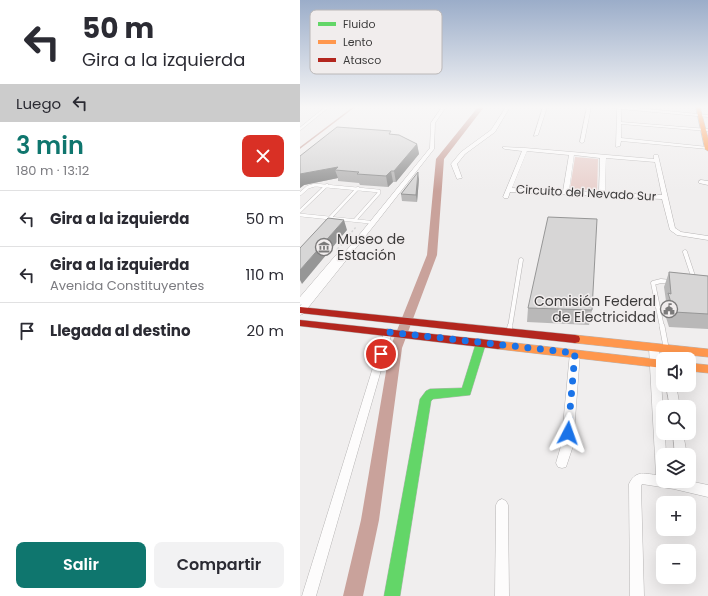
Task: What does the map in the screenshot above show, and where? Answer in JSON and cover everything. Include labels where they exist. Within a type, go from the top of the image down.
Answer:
[{"type":"main road","points":[[707,135],[708,148]]},
{"type":"main road","points":[[300,309],[415,323],[708,353]]},
{"type":"main road","points":[[300,323],[411,334],[656,363]]},
{"type":"main road","points":[[442,338],[446,326]]},
{"type":"main road","points":[[545,350],[547,336]]},
{"type":"main road","points":[[392,596],[426,399],[430,394],[466,392],[481,343]]},
{"type":"main road","points":[[696,367],[708,369]]},
{"type":"street","points":[[300,309],[419,166],[432,148],[432,135]]},
{"type":"street","points":[[459,178],[454,164],[463,153],[488,135]]},
{"type":"street","points":[[582,142],[583,135]]},
{"type":"street","points":[[618,146],[619,135]]},
{"type":"street","points":[[619,139],[708,148]]},
{"type":"street","points":[[300,309],[396,190],[432,141]]},
{"type":"street","points":[[505,148],[603,157],[656,158],[672,229],[679,234],[708,238]]},
{"type":"street","points":[[506,198],[508,190],[526,150]]},
{"type":"street","points":[[566,192],[572,154]]},
{"type":"street","points":[[602,194],[603,157]]},
{"type":"street","points":[[701,182],[708,183]]},
{"type":"street","name":"Circuito del Nevado Sur","points":[[508,190],[664,197]]},
{"type":"street","points":[[672,229],[708,233]]},
{"type":"street","points":[[309,596],[390,332]]},
{"type":"street","points":[[654,348],[656,354]]},
{"type":"street","points":[[562,463],[568,446],[575,353]]},
{"type":"street","points":[[660,392],[661,448]]},
{"type":"street","points":[[637,596],[636,484],[640,478],[656,480]]},
{"type":"street","points":[[696,487],[708,491]]},
{"type":"street","points":[[502,505],[502,596]]},
{"type":"lane","points":[[300,194],[311,186],[327,185],[377,190],[379,192],[355,220]]},
{"type":"lane","points":[[300,211],[327,185]]},
{"type":"lane","points":[[325,223],[358,188]]},
{"type":"lane","points":[[300,215],[369,222]]},
{"type":"lane","points":[[685,252],[694,280],[689,283]]},
{"type":"lane","points":[[509,332],[521,260]]},
{"type":"lane","points":[[666,349],[653,283],[661,281],[675,282]]},
{"type":"shaded area","points":[[575,157],[598,159],[597,190],[570,189]]},
{"type":"building","points":[[327,135],[399,135],[417,144],[394,171],[391,171],[386,176],[357,174],[359,172],[335,170],[338,167],[300,174],[300,156]]},
{"type":"building","points":[[418,172],[416,195],[401,194]]},
{"type":"building","points":[[548,217],[597,219],[592,310],[528,308]]},
{"type":"building","points":[[328,218],[344,220],[300,270],[300,248]]},
{"type":"building","points":[[669,272],[708,276],[708,314],[674,312],[668,293],[671,294]]},
{"type":"waterway","points":[[300,148],[317,135]]},
{"type":"waterway","points":[[353,596],[370,520],[396,348],[432,255],[440,159],[459,135]]},
{"type":"traffic: fast","points":[[392,596],[426,399],[430,394],[466,392],[481,343]]},
{"type":"traffic: slow","points":[[705,135],[708,149]]},
{"type":"traffic: slow","points":[[575,339],[708,353]]},
{"type":"traffic: slow","points":[[498,345],[656,363]]},
{"type":"traffic: slow","points":[[696,368],[708,369]]},
{"type":"traffic: jam","points":[[300,310],[575,339]]},
{"type":"traffic: jam","points":[[300,323],[498,345]]},
{"type":"place","name":"Museo de Estación","points":[[324,247]]},
{"type":"place","name":"Comisión Federal de Electricidad","points":[[669,309]]},
{"type":"route","points":[[381,354],[388,332],[575,353],[568,433]]}]
